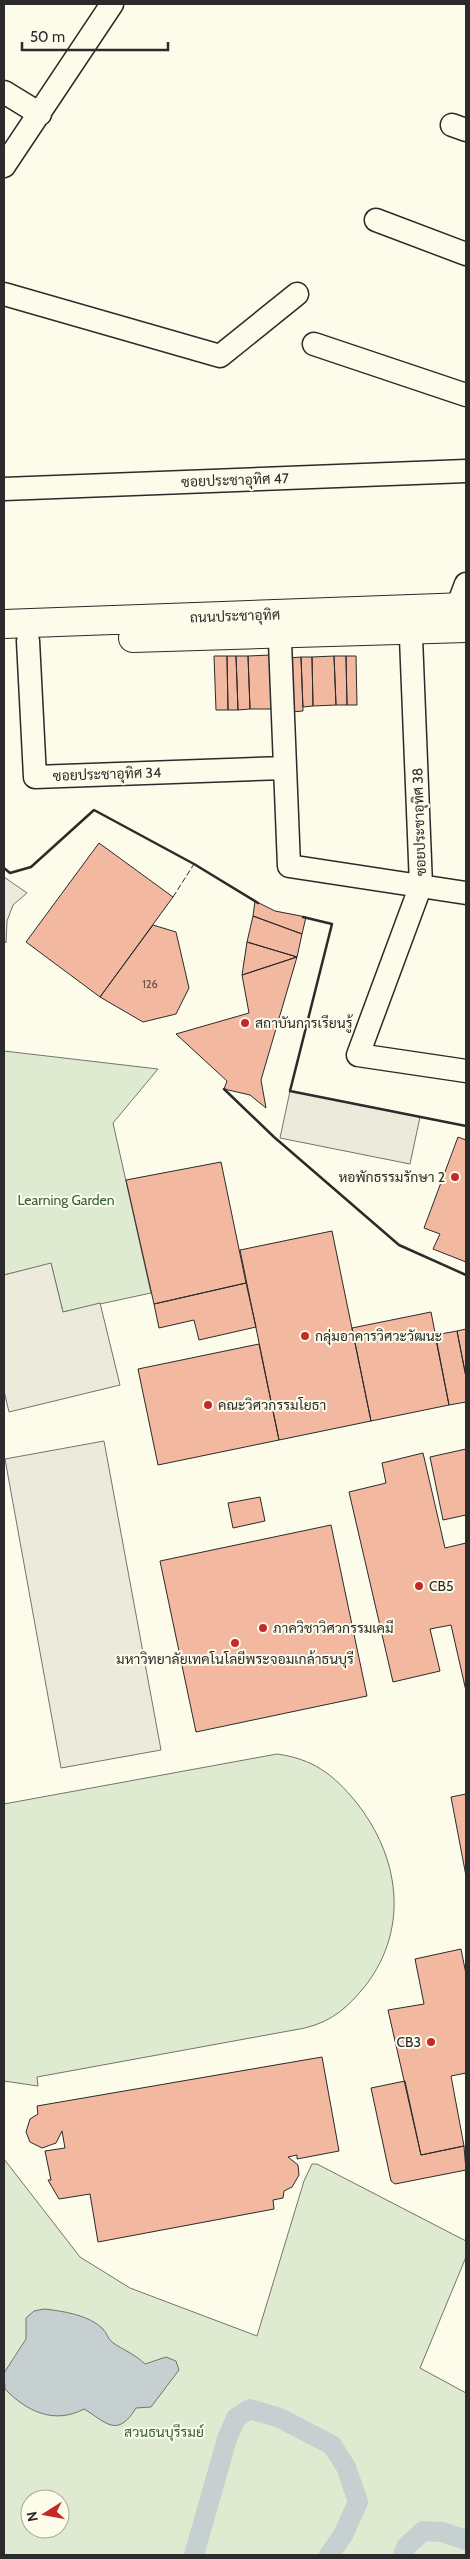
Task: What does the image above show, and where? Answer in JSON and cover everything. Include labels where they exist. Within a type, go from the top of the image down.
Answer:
[{"type":"main road","name":"ถนนประชาอุทิศ","points":[[4,624],[279,624],[411,620],[461,611]]},
{"type":"main road","name":"ถนนประชาอุทิศ","points":[[16,642],[279,624]]},
{"type":"street","points":[[4,166],[112,4]]},
{"type":"street","points":[[4,92],[40,114]]},
{"type":"street","points":[[376,220],[466,254]]},
{"type":"street","points":[[4,294],[220,356],[297,294]]},
{"type":"street","points":[[314,344],[466,395]]},
{"type":"street","name":"ซอยประชาอุทิศ 47","points":[[4,489],[466,471]]},
{"type":"street","name":"ซอยประชาอุทิศ 38","points":[[411,620],[421,885],[358,1055],[466,1072]]},
{"type":"street","points":[[279,624],[289,866],[466,892]]},
{"type":"street","name":"ซอยประชาอุทิศ 34","points":[[16,642],[35,776],[284,768]]},
{"type":"green space","name":"Learning Garden","points":[[4,1051],[158,1069],[113,1123],[151,1293],[63,1312],[51,1264],[4,1275]]},
{"type":"green space","points":[[277,1754],[290,1756],[312,1764],[339,1783],[371,1823],[382,1845],[390,1868],[394,1892],[394,1916],[389,1940],[380,1963],[366,1985],[353,2000],[332,2017],[305,2028],[37,2077],[38,2086],[4,2081],[4,1804]]},
{"type":"green space","name":"สวนธนบุรีรมย์","points":[[4,2159],[80,2257],[130,2288],[257,2336],[304,2181],[312,2164],[317,2164],[466,2241],[466,2257],[420,2368],[466,2393],[466,2555],[4,2555]]},
{"type":"shaded area","points":[[4,877],[27,893],[13,905],[7,921],[6,943],[4,940]]},
{"type":"shaded area","points":[[290,1091],[420,1117],[410,1164],[280,1138]]},
{"type":"shaded area","points":[[51,1263],[63,1312],[100,1303],[120,1385],[9,1412],[4,1391],[4,1275]]},
{"type":"shaded area","points":[[104,1441],[161,1750],[61,1768],[5,1459]]},
{"type":"shaded area","points":[[44,2309],[91,2320],[106,2332],[112,2342],[145,2364],[166,2357],[176,2361],[179,2370],[151,2407],[136,2408],[123,2423],[117,2425],[105,2423],[84,2409],[73,2414],[51,2416],[31,2409],[22,2404],[5,2389],[4,2373],[26,2339],[26,2318],[34,2311]]},
{"type":"building","points":[[271,655],[273,709],[250,709],[248,656]]},
{"type":"building","points":[[214,656],[227,656],[228,710],[216,710]]},
{"type":"building","points":[[227,656],[236,656],[238,710],[228,710]]},
{"type":"building","points":[[236,656],[248,656],[250,709],[238,710]]},
{"type":"building","points":[[334,656],[336,705],[313,706],[312,657]]},
{"type":"building","points":[[334,656],[346,656],[347,705],[336,705]]},
{"type":"building","points":[[346,656],[356,656],[357,705],[347,705]]},
{"type":"building","points":[[301,657],[303,711],[291,712],[289,658]]},
{"type":"building","points":[[301,657],[312,657],[313,706],[303,707]]},
{"type":"building","points":[[99,843],[173,897],[100,997],[26,942]]},
{"type":"building","points":[[255,901],[275,911],[306,917],[302,934],[253,916]]},
{"type":"building","points":[[253,916],[302,934],[297,957],[247,942]]},
{"type":"building","points":[[153,925],[176,932],[189,988],[176,1014],[143,1022],[100,997]]},
{"type":"building","points":[[247,942],[297,957],[242,975]]},
{"type":"building","name":"สถาบันการเรียนรู้","points":[[297,957],[261,1080],[266,1108],[250,1095],[224,1089],[227,1081],[176,1034],[249,1013],[242,975]]},
{"type":"building","name":"หอพักธรรมรักษา 2","points":[[458,1137],[466,1140],[466,1262],[433,1249],[440,1234],[424,1228]]},
{"type":"building","points":[[221,1162],[246,1283],[154,1304],[126,1180]]},
{"type":"building","name":"กลุ่มอาคารวิศวะวัฒนะ","points":[[332,1231],[371,1421],[279,1440],[240,1250]]},
{"type":"building","points":[[246,1283],[256,1327],[199,1340],[194,1320],[159,1328],[154,1304]]},
{"type":"building","points":[[431,1312],[449,1405],[371,1421],[352,1328]]},
{"type":"building","points":[[466,1329],[466,1377],[457,1331]]},
{"type":"building","points":[[457,1331],[466,1377],[466,1402],[449,1405],[435,1335]]},
{"type":"building","name":"คณะวิศวกรรมโยธา","points":[[259,1344],[279,1440],[158,1465],[138,1369]]},
{"type":"building","points":[[466,1449],[466,1515],[443,1520],[430,1457]]},
{"type":"building","name":"CB5","points":[[423,1453],[445,1548],[466,1543],[466,1691],[451,1625],[430,1629],[440,1671],[393,1682],[349,1492],[386,1483],[382,1463]]},
{"type":"building","points":[[260,1497],[265,1521],[233,1528],[228,1503]]},
{"type":"building","name":"ภาควิชาวิศวกรรมเคมี","points":[[331,1525],[367,1696],[196,1732],[160,1561]]},
{"type":"building","points":[[466,1794],[466,1876],[451,1797]]},
{"type":"building","name":"CB3","points":[[461,1949],[466,1974],[466,2073],[451,2076],[464,2146],[421,2155],[388,2010],[424,2004],[415,1959]]},
{"type":"building","points":[[322,2057],[339,2151],[297,2159],[297,2155],[288,2157],[298,2165],[299,2175],[292,2187],[284,2191],[283,2198],[273,2200],[274,2209],[98,2242],[90,2194],[59,2199],[48,2180],[51,2180],[45,2151],[65,2148],[62,2131],[56,2143],[42,2148],[30,2142],[26,2132],[30,2119],[38,2114],[37,2106]]},
{"type":"building","points":[[405,2081],[421,2155],[464,2146],[466,2170],[395,2184],[391,2181],[371,2088]]},
{"type":"waterway","points":[[194,2555],[227,2439],[236,2418],[250,2409],[280,2418],[332,2445],[346,2467],[358,2502],[343,2535],[329,2555]]},
{"type":"waterway","points":[[403,2555],[406,2547],[423,2531],[442,2532],[466,2540]]},
{"type":"fence","points":[[173,897],[194,864]]},
{"type":"wall","points":[[4,868],[10,873],[31,867],[94,810],[194,864],[258,903]]},
{"type":"wall","points":[[303,917],[332,924],[290,1091],[466,1126]]},
{"type":"wall","points":[[224,1089],[274,1137],[399,1245],[466,1275]]},
{"type":"place","name":"สถาบันการเรียนรู้","points":[[245,1023]]},
{"type":"place","name":"หอพักธรรมรักษา 2","points":[[455,1177]]},
{"type":"place","name":"กลุ่มอาคารวิศวะวัฒนะ","points":[[305,1336]]},
{"type":"place","name":"คณะวิศวกรรมโยธา","points":[[208,1405]]},
{"type":"place","name":"CB5","points":[[419,1586]]},
{"type":"place","name":"ภาควิชาวิศวกรรมเคมี","points":[[263,1628]]},
{"type":"place","name":"มหาวิทยาลัยเทคโนโลยีพระจอมเกล้าธนบุรี","points":[[235,1643]]},
{"type":"place","name":"CB3","points":[[431,2042]]}]
